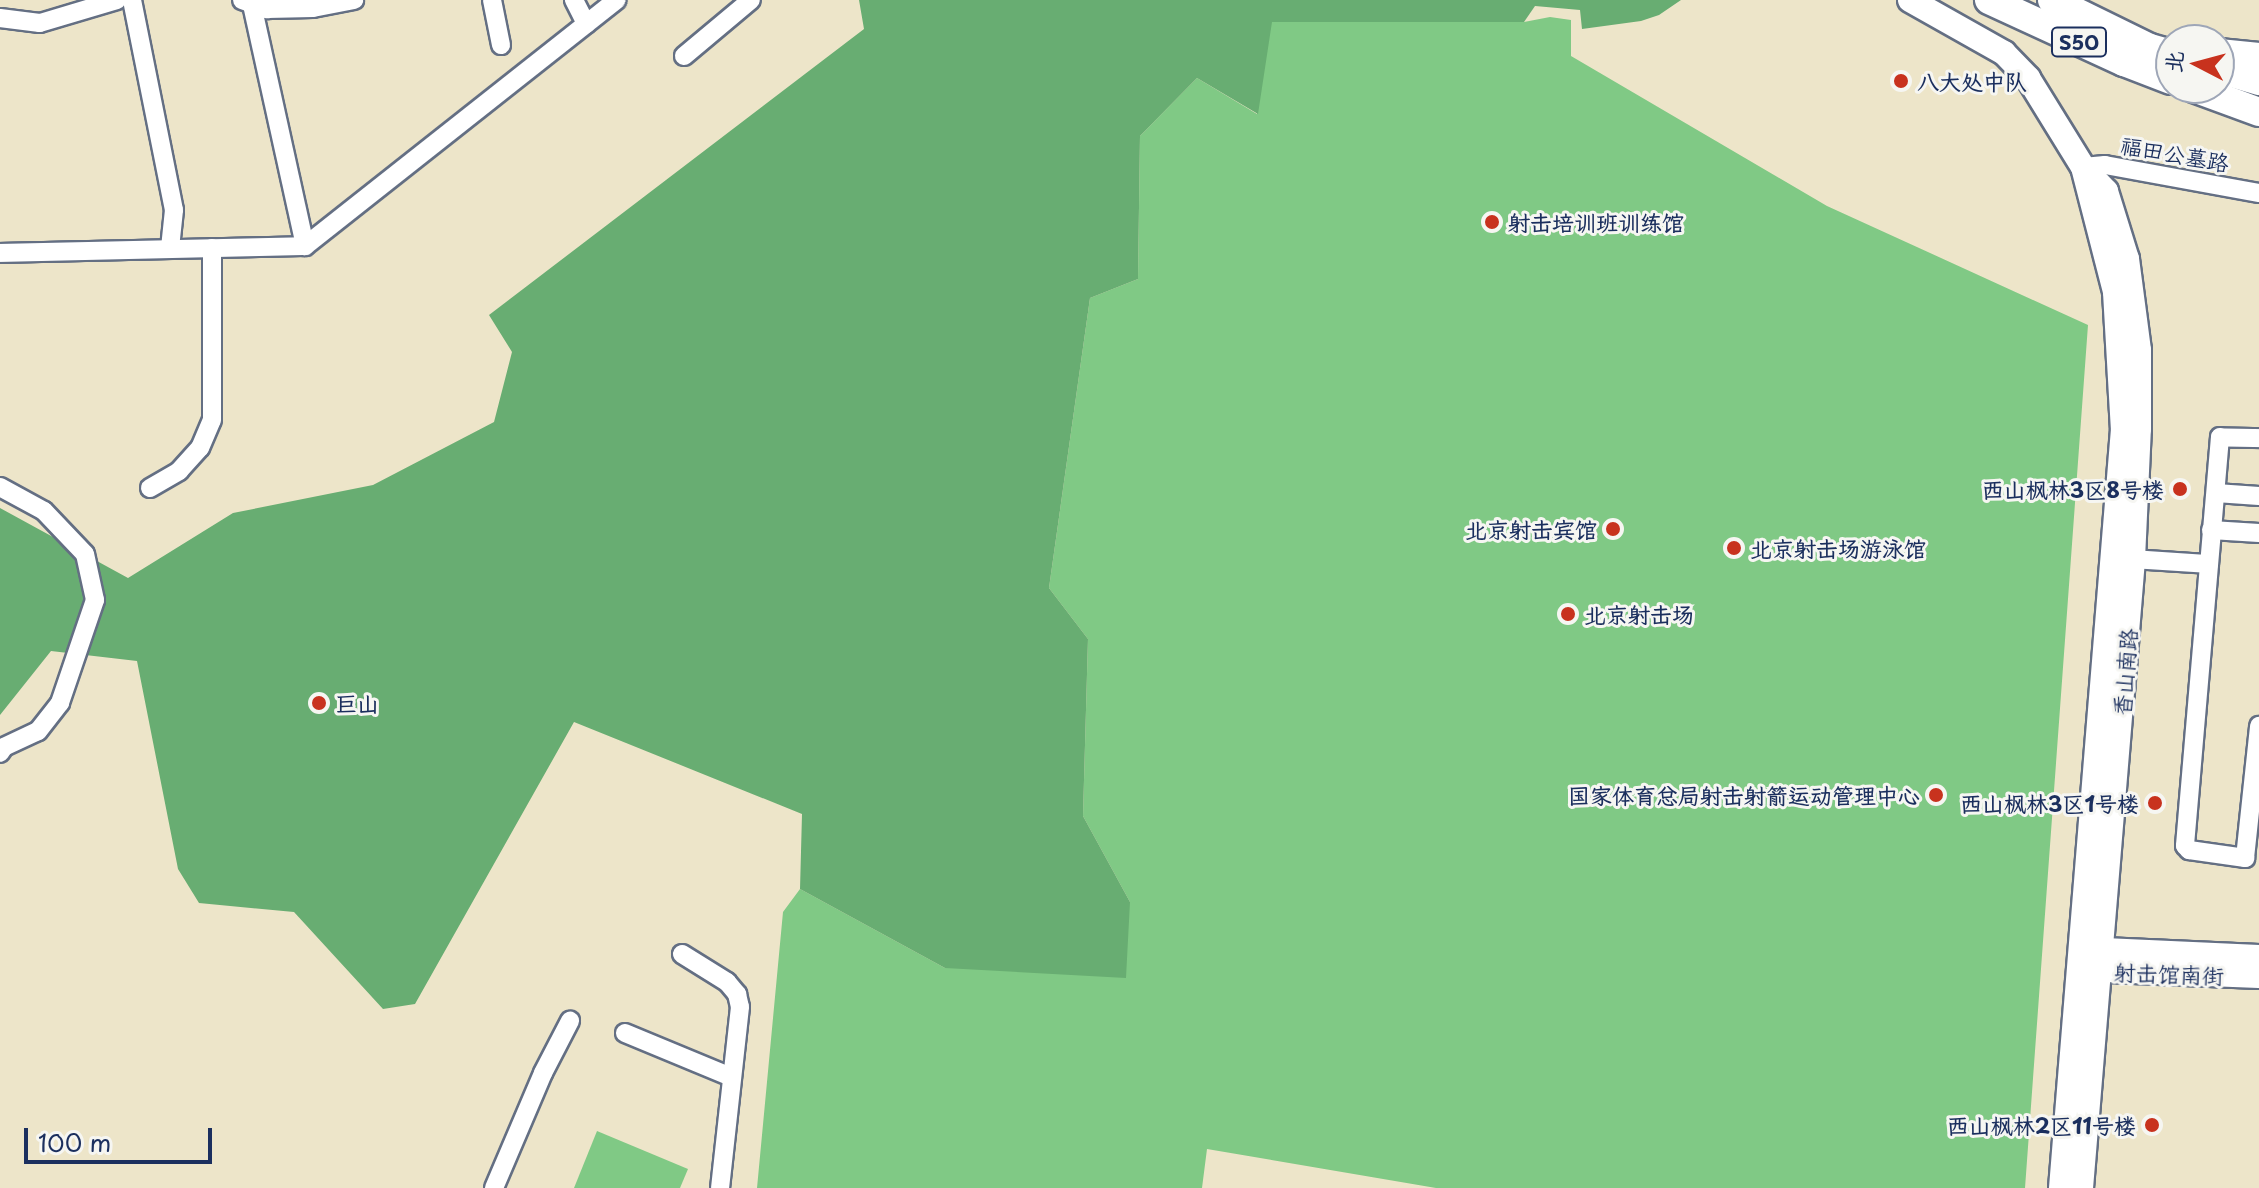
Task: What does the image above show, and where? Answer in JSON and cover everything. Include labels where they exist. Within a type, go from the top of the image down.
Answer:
[{"type":"highway","name":"S50","points":[[1989,0],[2155,74]]},
{"type":"highway","name":"S50","points":[[2052,0],[2155,47]]},
{"type":"highway","points":[[2235,55],[2259,57]]},
{"type":"highway","points":[[2235,74],[2259,81]]},
{"type":"highway","points":[[2235,103],[2259,112]]},
{"type":"main road","name":"香山南路","points":[[1910,0],[2004,53],[2028,78],[2055,117],[2083,167],[2106,191],[2127,259],[2137,335],[2139,429],[2133,559],[2061,1188]]},
{"type":"main road","name":"香山南路","points":[[2081,1188],[2088,960],[2123,429],[2115,292],[2083,167]]},
{"type":"main road","name":"射击馆南街","points":[[2088,960],[2259,957]]},
{"type":"main road","name":"射击馆南街","points":[[2088,960],[2259,976]]},
{"type":"street","points":[[0,18],[40,23],[117,0]]},
{"type":"street","points":[[132,0],[174,210],[170,249]]},
{"type":"street","points":[[248,1],[267,9],[313,8],[354,0]]},
{"type":"street","points":[[492,0],[501,45]]},
{"type":"street","points":[[574,0],[586,24]]},
{"type":"street","points":[[0,253],[305,246],[617,0]]},
{"type":"street","points":[[684,56],[751,0]]},
{"type":"street","points":[[248,1],[305,246]]},
{"type":"street","name":"福田公墓路","points":[[2083,167],[2105,165],[2259,193]]},
{"type":"street","points":[[150,488],[179,471],[200,448],[212,420],[212,248]]},
{"type":"street","points":[[2259,438],[2220,437],[2185,846],[2189,850],[2245,858],[2259,726]]},
{"type":"street","points":[[0,487],[44,511],[85,554],[95,600],[55,711],[38,731],[4,747],[0,753]]},
{"type":"street","points":[[2216,493],[2259,496]]},
{"type":"street","points":[[2211,530],[2259,533]]},
{"type":"street","points":[[2133,559],[2209,564]]},
{"type":"street","points":[[682,954],[727,982],[737,994],[740,1007],[720,1188]]},
{"type":"street","points":[[494,1188],[543,1073],[570,1021]]},
{"type":"street","points":[[625,1033],[731,1077]]},
{"type":"green space","points":[[859,0],[1681,0],[1659,15],[1641,21],[1582,29],[1580,10],[1535,6],[1524,22],[1272,22],[1258,114],[1197,78],[1140,136],[1138,279],[1090,298],[1049,588],[1088,639],[1083,816],[1130,902],[1126,978],[945,968],[800,889],[802,814],[574,722],[415,1004],[383,1009],[294,912],[199,903],[178,869],[137,661],[51,651],[0,715],[0,508],[128,578],[233,513],[373,485],[494,422],[512,352],[489,315],[864,29]]},
{"type":"green space","name":"北京射击场","points":[[1550,17],[1571,20],[1571,56],[1827,206],[2088,325],[2025,1188],[1436,1188],[1207,1149],[1202,1188],[757,1188],[783,912],[800,889],[945,968],[1130,902],[1083,816],[1088,639],[1049,588],[1090,298],[1138,279],[1140,136],[1197,78],[1257,114],[1271,22],[1524,22]]},
{"type":"green space","points":[[597,1131],[688,1169],[680,1188],[574,1188]]},
{"type":"place","name":"八大处中队","points":[[1901,81]]},
{"type":"place","name":"射击培训班训练馆","points":[[1492,222]]},
{"type":"place","name":"西山枫林3区8号楼","points":[[2180,489]]},
{"type":"place","name":"北京射击宾馆","points":[[1613,529]]},
{"type":"place","name":"北京射击场游泳馆","points":[[1734,548]]},
{"type":"place","name":"北京射击场","points":[[1568,614]]},
{"type":"place","name":"巨山","points":[[319,703]]},
{"type":"place","name":"国家体育总局射击射箭运动管理中心","points":[[1936,795]]},
{"type":"place","name":"西山枫林3区1号楼","points":[[2155,803]]},
{"type":"place","name":"西山枫林2区11号楼","points":[[2152,1125]]}]
